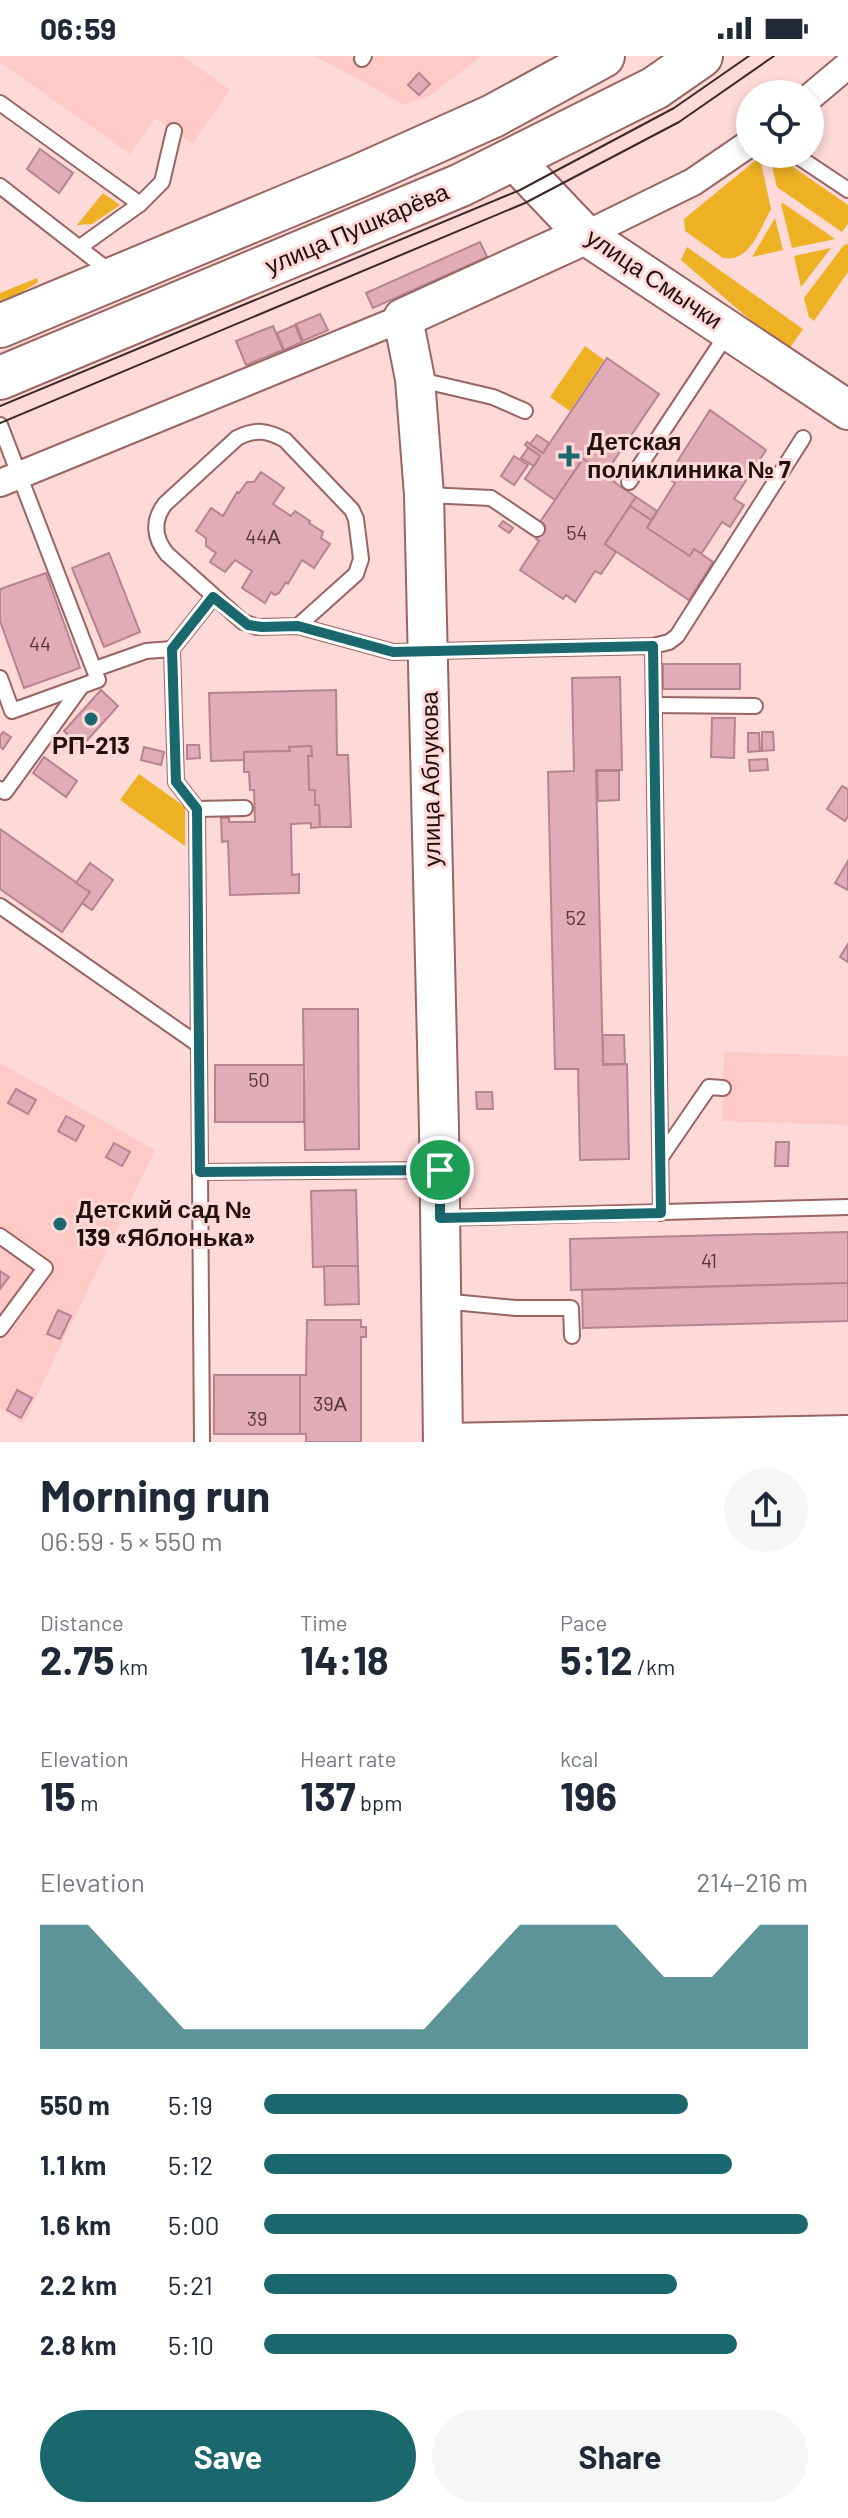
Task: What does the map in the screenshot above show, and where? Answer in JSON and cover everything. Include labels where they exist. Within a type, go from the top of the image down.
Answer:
[{"type":"main road","name":"улица Пушкарёва","points":[[0,326],[359,176],[493,116],[603,56]]},
{"type":"main road","name":"улица Пушкарёва","points":[[0,378],[447,191],[655,88],[701,56]]},
{"type":"main road","name":"улица Смычки","points":[[493,116],[513,159]]},
{"type":"street","points":[[824,85],[848,65]]},
{"type":"street","points":[[10,479],[403,318],[693,182],[736,153]]},
{"type":"street","name":"улица Смычки","points":[[513,159],[585,235],[848,410]]},
{"type":"street","name":"улица Аблукова","points":[[403,318],[415,379],[424,495],[440,1170],[443,1440]]},
{"type":"street","points":[[443,1440],[740,1437],[848,1429]]},
{"type":"lane","points":[[0,103],[140,204]]},
{"type":"lane","points":[[80,247],[140,204],[162,182],[174,131]]},
{"type":"lane","points":[[815,168],[848,190]]},
{"type":"lane","points":[[0,186],[117,277]]},
{"type":"lane","points":[[629,482],[729,331]]},
{"type":"lane","points":[[415,379],[493,397],[525,411]]},
{"type":"lane","points":[[0,425],[10,479],[98,680],[12,711],[0,678]]},
{"type":"lane","points":[[298,626],[356,574],[361,559],[356,519],[347,503],[285,440],[272,433],[247,433],[237,438],[165,504],[155,529],[160,546],[213,597],[248,625],[298,626],[393,652],[653,646],[669,642],[677,636],[803,438]]},
{"type":"lane","points":[[424,495],[491,498],[537,529]]},
{"type":"lane","points":[[202,1442],[197,809],[176,782],[172,649],[213,597]]},
{"type":"lane","points":[[653,646],[661,1213]]},
{"type":"lane","points":[[95,669],[146,651],[172,649]]},
{"type":"lane","points":[[0,789],[5,792],[81,687]]},
{"type":"lane","points":[[654,705],[755,706]]},
{"type":"lane","points":[[197,809],[245,808]]},
{"type":"lane","points":[[0,906],[199,1045]]},
{"type":"lane","points":[[661,1157],[709,1087],[723,1088]]},
{"type":"lane","points":[[200,1172],[440,1170]]},
{"type":"lane","points":[[440,1218],[848,1207]]},
{"type":"lane","points":[[0,1236],[45,1268],[0,1329]]},
{"type":"lane","points":[[441,1301],[516,1308],[571,1308],[572,1336]]},
{"type":"shaded area","points":[[0,56],[182,56],[230,90],[192,144],[155,118],[130,154],[0,62]]},
{"type":"shaded area","points":[[314,56],[482,56],[429,96],[403,105]]},
{"type":"shaded area","points":[[746,168],[762,168],[771,209],[753,242],[740,255],[723,258],[685,231],[684,219]]},
{"type":"shaded area","points":[[772,168],[794,168],[848,205],[848,224],[842,232],[777,187]]},
{"type":"shaded area","points":[[103,193],[120,205],[92,224],[77,225]]},
{"type":"shaded area","points":[[783,203],[835,239],[792,248]]},
{"type":"shaded area","points":[[775,218],[783,250],[752,257]]},
{"type":"shaded area","points":[[848,244],[848,272],[814,321],[809,317],[804,298],[844,245]]},
{"type":"shaded area","points":[[687,247],[803,329],[787,352],[681,260]]},
{"type":"shaded area","points":[[831,248],[801,287],[794,256]]},
{"type":"shaded area","points":[[37,278],[38,282],[0,306],[0,293]]},
{"type":"shaded area","points":[[585,346],[604,360],[570,411],[550,397]]},
{"type":"shaded area","points":[[139,774],[185,807],[185,846],[120,800]]},
{"type":"shaded area","points":[[724,1052],[848,1056],[848,1125],[722,1121]]},
{"type":"shaded area","name":"Детский сад № 139 «Яблонька»","points":[[0,1063],[155,1150],[23,1424],[0,1408]]},
{"type":"building","points":[[419,73],[430,84],[419,95],[408,85]]},
{"type":"building","points":[[40,149],[73,173],[59,193],[27,169]]},
{"type":"building","points":[[480,242],[487,257],[373,308],[366,293]]},
{"type":"building","points":[[320,314],[328,330],[303,341],[296,324]]},
{"type":"building","points":[[295,325],[302,342],[284,350],[277,333]]},
{"type":"building","points":[[273,326],[283,350],[246,365],[236,341]]},
{"type":"building","points":[[607,358],[659,394],[605,474],[583,459],[555,500],[525,479],[540,456],[525,445],[527,442],[543,453]]},
{"type":"building","points":[[710,410],[766,450],[734,499],[744,505],[730,527],[722,522],[701,554],[694,549],[690,556],[647,528],[675,483],[667,478]]},
{"type":"building","points":[[537,435],[549,443],[543,453],[530,444]]},
{"type":"building","points":[[528,448],[540,456],[534,466],[521,458]]},
{"type":"building","points":[[514,456],[528,465],[514,485],[501,476]]},
{"type":"building","points":[[583,459],[636,497],[605,544],[616,552],[601,574],[595,571],[575,602],[566,595],[563,599],[520,570],[539,541],[536,539],[545,526],[540,522]]},
{"type":"building","points":[[261,472],[284,488],[273,504],[291,516],[295,511],[310,521],[323,532],[321,538],[330,544],[314,568],[302,560],[288,584],[286,582],[275,595],[271,592],[265,603],[242,588],[252,571],[235,560],[225,572],[210,562],[216,553],[206,546],[206,538],[196,531],[211,508],[223,516],[237,492],[247,482],[254,482]]},
{"type":"building","points":[[636,497],[657,511],[651,520],[630,506]]},
{"type":"building","points":[[630,506],[651,520],[647,528],[690,556],[694,549],[713,562],[689,600],[605,544]]},
{"type":"building","points":[[503,521],[513,528],[509,533],[499,526]]},
{"type":"building","points":[[109,553],[140,632],[104,647],[72,568]]},
{"type":"building","points":[[46,573],[80,668],[24,688],[0,621],[0,589]]},
{"type":"building","points":[[663,664],[740,664],[740,689],[663,689]]},
{"type":"building","points":[[620,677],[622,770],[596,770],[603,1065],[627,1064],[629,1159],[580,1160],[578,1069],[555,1069],[548,772],[574,771],[572,678]]},
{"type":"building","name":"РП-213","points":[[101,690],[118,706],[81,747],[64,731]]},
{"type":"building","points":[[336,690],[337,755],[348,755],[351,827],[320,827],[315,790],[309,790],[308,756],[312,756],[311,746],[289,747],[290,751],[244,752],[244,760],[211,761],[209,693]]},
{"type":"building","points":[[712,718],[735,718],[734,758],[711,757]]},
{"type":"building","points":[[3,732],[11,737],[3,749],[0,747],[0,736]]},
{"type":"building","points":[[762,732],[773,732],[774,750],[762,751]]},
{"type":"building","points":[[748,733],[759,733],[760,751],[748,752]]},
{"type":"building","points":[[187,745],[199,745],[200,758],[187,759]]},
{"type":"building","points":[[311,746],[312,756],[308,756],[309,790],[315,790],[320,827],[311,828],[311,823],[291,824],[292,875],[299,874],[299,893],[230,895],[228,841],[222,842],[221,818],[229,818],[229,822],[255,822],[254,790],[250,790],[249,772],[244,772],[244,752],[290,751],[289,747]]},
{"type":"building","points":[[144,747],[164,752],[161,765],[141,760]]},
{"type":"building","points":[[44,757],[77,781],[66,797],[33,773]]},
{"type":"building","points":[[767,759],[768,770],[750,771],[749,760]]},
{"type":"building","points":[[597,771],[619,771],[619,800],[598,801]]},
{"type":"building","points":[[842,786],[848,789],[848,816],[845,821],[827,809]]},
{"type":"building","points":[[0,829],[90,892],[62,932],[0,889]]},
{"type":"building","points":[[848,861],[848,890],[835,883]]},
{"type":"building","points":[[90,863],[113,880],[92,910],[82,903],[90,892],[76,883]]},
{"type":"building","points":[[848,944],[848,962],[840,957]]},
{"type":"building","points":[[303,1009],[358,1009],[359,1149],[305,1150]]},
{"type":"building","points":[[603,1035],[624,1035],[625,1064],[603,1064]]},
{"type":"building","points":[[215,1065],[304,1065],[304,1122],[215,1122]]},
{"type":"building","points":[[16,1089],[36,1100],[28,1114],[8,1103]]},
{"type":"building","points":[[476,1092],[492,1092],[493,1109],[477,1109]]},
{"type":"building","points":[[66,1116],[84,1126],[76,1141],[58,1131]]},
{"type":"building","points":[[776,1142],[789,1142],[788,1166],[775,1166]]},
{"type":"building","points":[[114,1143],[130,1152],[122,1166],[106,1157]]},
{"type":"building","points":[[356,1190],[358,1266],[313,1267],[311,1191]]},
{"type":"building","points":[[848,1232],[848,1283],[571,1290],[570,1239]]},
{"type":"building","points":[[324,1266],[358,1266],[359,1304],[325,1305]]},
{"type":"building","points":[[0,1271],[9,1277],[0,1289]]},
{"type":"building","points":[[848,1283],[848,1321],[583,1328],[582,1290]]},
{"type":"building","points":[[58,1310],[71,1316],[60,1339],[47,1334]]},
{"type":"building","points":[[307,1320],[361,1320],[361,1327],[366,1327],[366,1337],[361,1337],[361,1442],[306,1442],[306,1434],[300,1434],[300,1375],[306,1375]]},
{"type":"building","points":[[214,1375],[300,1375],[300,1434],[214,1434]]},
{"type":"building","points":[[17,1390],[32,1398],[21,1418],[7,1410]]},
{"type":"tram line","points":[[0,406],[520,190],[674,108],[749,56]]},
{"type":"tram line","points":[[0,423],[525,203],[679,122],[774,56]]},
{"type":"place","name":"Детская поликлиника № 7","points":[[569,456]]},
{"type":"place","name":"РП-213","points":[[91,719]]},
{"type":"place","name":"Детский сад № 139 «Яблонька»","points":[[60,1224]]},
{"type":"route","points":[[213,597],[248,625],[298,626],[393,652],[653,646],[661,1213],[440,1218],[440,1170],[200,1172],[197,809],[176,782],[172,649],[213,597]]}]
